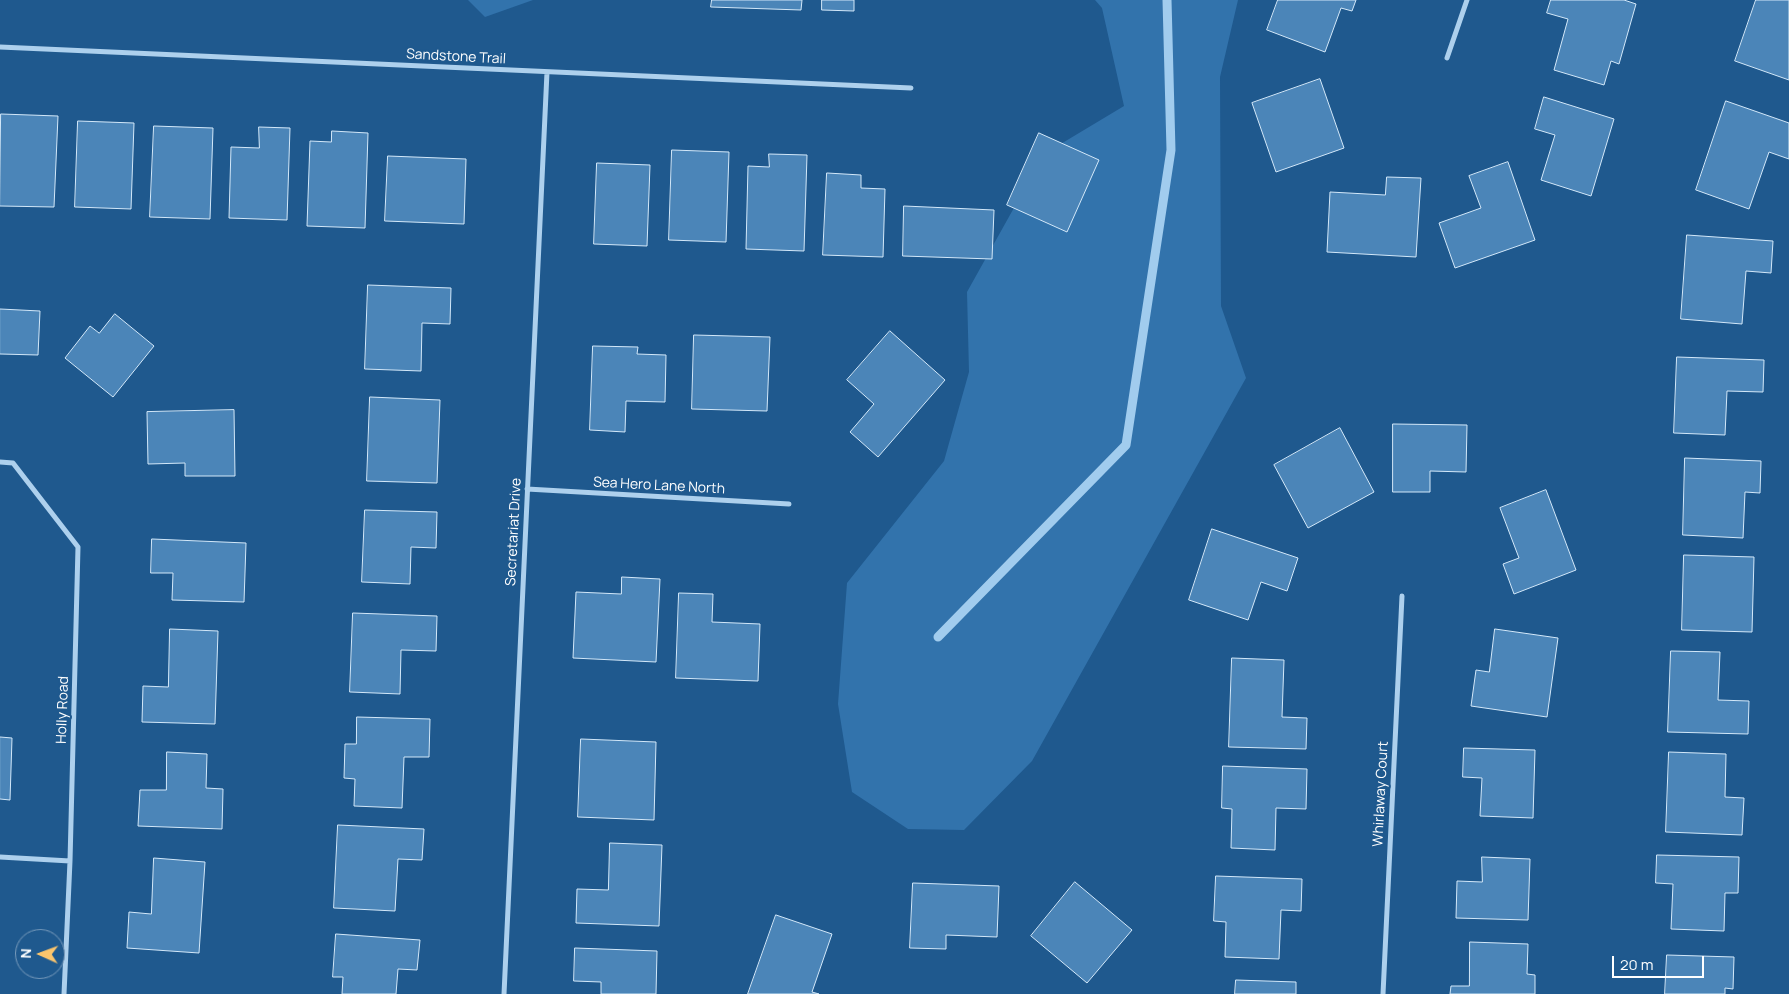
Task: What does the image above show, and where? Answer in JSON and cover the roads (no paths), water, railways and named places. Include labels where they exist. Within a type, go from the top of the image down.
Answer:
[{"type":"street","points":[[1447,58],[1466,0]]},
{"type":"street","name":"Sandstone Trail","points":[[0,47],[911,88]]},
{"type":"street","name":"Secretariat Drive","points":[[504,994],[547,72]]},
{"type":"street","name":"Holly Road","points":[[0,462],[13,463],[78,547],[70,861],[64,994]]},
{"type":"street","name":"Sea Hero Lane North","points":[[528,489],[789,504]]},
{"type":"street","name":"Whirlaway Court","points":[[1383,994],[1402,596]]},
{"type":"street","points":[[0,857],[70,861]]},
{"type":"waterway","points":[[938,637],[1126,445],[1171,150],[1167,0]]}]
